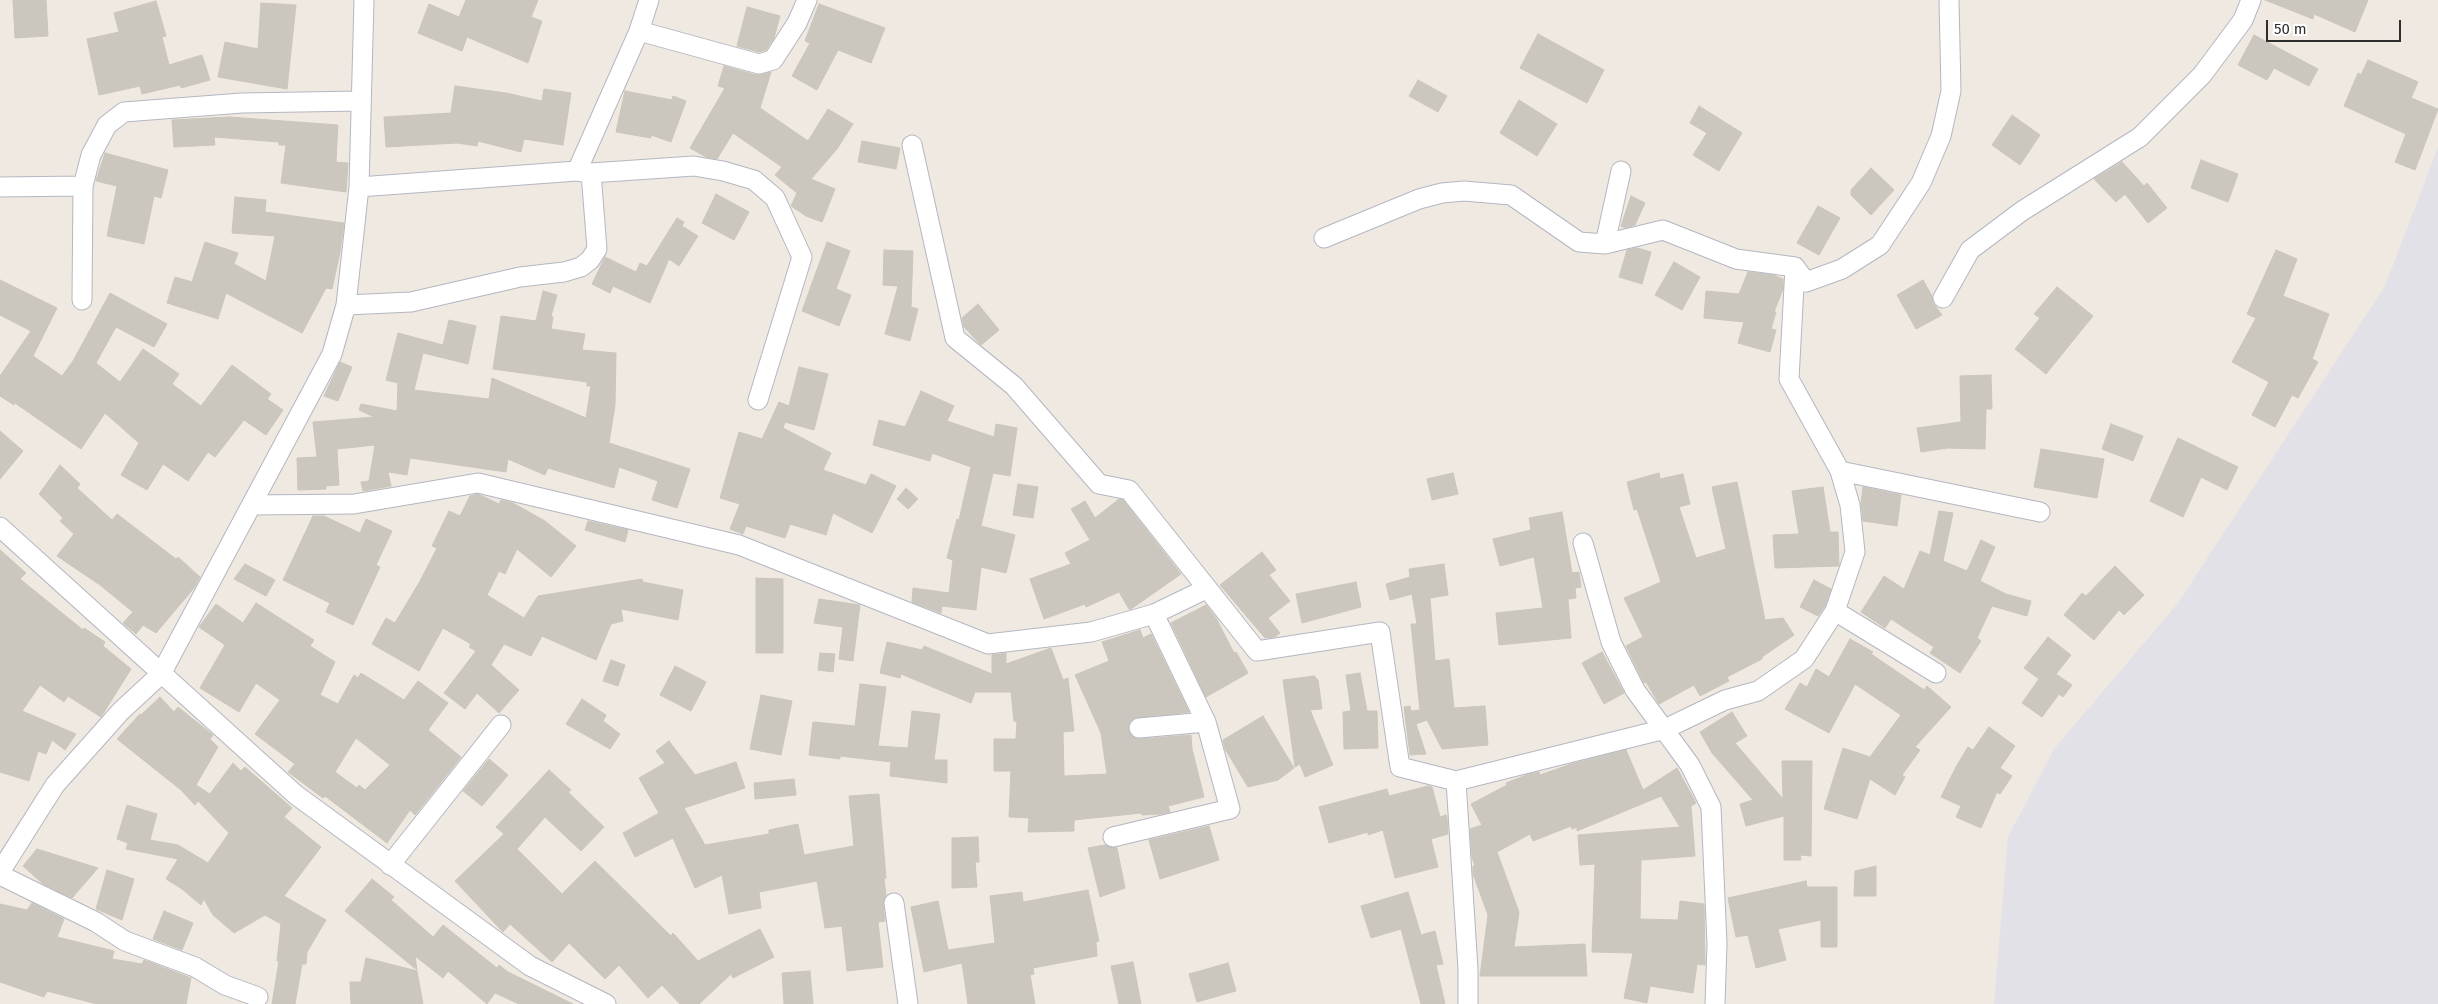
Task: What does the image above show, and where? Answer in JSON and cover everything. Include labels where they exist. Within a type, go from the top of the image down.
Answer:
[{"type":"street","points":[[258,997],[225,985],[195,967],[124,940],[96,922],[0,873],[55,785],[121,711],[161,674],[332,354],[346,306],[359,187],[364,0]]},
{"type":"street","points":[[346,306],[411,302],[503,281],[564,272],[581,267],[590,260],[597,249],[584,172],[639,31],[649,0]]},
{"type":"street","points":[[639,31],[759,64],[773,60],[798,23],[807,0]]},
{"type":"street","points":[[1324,238],[1419,199],[1442,193],[1464,191],[1511,195],[1578,242],[1604,244],[1663,230],[1736,259],[1795,267],[1806,282],[1842,269],[1880,245],[1921,184],[1942,136],[1951,91],[1949,0]]},
{"type":"street","points":[[1943,298],[1970,250],[2022,212],[2140,137],[2202,75],[2243,20],[2251,0]]},
{"type":"street","points":[[82,300],[83,186],[91,155],[107,126],[124,112],[242,102],[360,101]]},
{"type":"street","points":[[912,145],[955,338],[1014,386],[1100,484],[1129,490],[1257,651],[1380,632],[1400,767],[1456,781],[1665,729],[1725,700],[1758,691],[1804,659],[1835,611],[1855,552],[1850,506],[1840,471],[1789,379],[1795,267]]},
{"type":"street","points":[[359,187],[694,166],[723,171],[754,180],[775,198],[802,257],[758,400]]},
{"type":"street","points":[[1604,244],[1621,171]]},
{"type":"street","points":[[0,187],[83,186]]},
{"type":"street","points":[[1840,471],[2040,512]]},
{"type":"street","points":[[252,505],[354,504],[478,483],[739,546],[988,644],[1090,632],[1154,614],[1206,589]]},
{"type":"street","points":[[0,527],[296,795],[530,966],[606,1004]]},
{"type":"street","points":[[1583,543],[1611,642],[1635,690],[1690,765],[1711,807],[1716,944],[1715,1004]]},
{"type":"street","points":[[1835,611],[1936,673]]},
{"type":"street","points":[[1113,837],[1230,809],[1206,722],[1154,614]]},
{"type":"street","points":[[1139,728],[1206,722]]},
{"type":"street","points":[[390,865],[501,725]]},
{"type":"street","points":[[1456,781],[1468,969],[1468,1004]]},
{"type":"street","points":[[894,904],[908,1004]]},
{"type":"shaded area","points":[[2438,147],[2438,1004],[1994,1004],[2008,837],[2054,749],[2178,603],[2385,286]]},
{"type":"building","points":[[13,0],[46,0],[48,36],[15,38]]},
{"type":"building","points":[[466,0],[538,0],[531,17],[542,21],[528,63],[467,37],[462,51],[418,33],[429,4],[459,17]]},
{"type":"building","points":[[2265,0],[2368,0],[2355,32],[2314,14],[2313,19]]},
{"type":"building","points":[[156,1],[166,36],[162,37],[169,65],[202,55],[210,80],[181,88],[180,85],[142,94],[140,86],[99,95],[87,39],[119,32],[114,13]]},
{"type":"building","points":[[261,3],[296,5],[287,89],[218,77],[225,42],[258,49]]},
{"type":"building","points":[[819,4],[885,28],[871,63],[838,50],[817,90],[792,76],[810,43],[805,41]]},
{"type":"building","points":[[747,7],[780,16],[774,38],[766,50],[759,52],[737,46]]},
{"type":"building","points":[[1538,34],[1604,70],[1587,103],[1520,68]]},
{"type":"building","points":[[2254,35],[2318,69],[2309,86],[2274,68],[2267,80],[2238,65]]},
{"type":"building","points":[[2368,60],[2418,82],[2411,98],[2438,109],[2415,170],[2395,162],[2406,134],[2344,106],[2358,73],[2361,75]]},
{"type":"building","points":[[724,66],[756,75],[771,72],[760,108],[808,141],[828,109],[853,124],[837,149],[811,179],[835,189],[822,222],[806,216],[791,206],[797,193],[775,175],[782,167],[733,133],[717,159],[706,157],[690,148],[725,88],[718,86]]},
{"type":"building","points":[[1418,80],[1447,96],[1438,112],[1409,96]]},
{"type":"building","points":[[455,86],[506,93],[542,101],[544,89],[571,93],[563,145],[524,139],[521,152],[478,141],[477,146],[457,143],[386,147],[384,117],[451,113]]},
{"type":"building","points":[[625,91],[672,100],[673,96],[686,101],[671,142],[651,135],[651,138],[616,132]]},
{"type":"building","points":[[1519,100],[1557,124],[1537,156],[1500,133]]},
{"type":"building","points":[[1699,106],[1742,133],[1719,171],[1693,155],[1707,133],[1690,123]]},
{"type":"building","points":[[2012,115],[2040,135],[2020,165],[1992,145]]},
{"type":"building","points":[[229,117],[338,125],[336,162],[348,163],[346,192],[281,183],[286,145],[279,145],[279,142],[214,137],[215,145],[174,147],[172,120]]},
{"type":"building","points":[[862,141],[900,148],[896,169],[858,162]]},
{"type":"building","points":[[105,153],[168,170],[161,198],[154,196],[144,244],[107,236],[117,186],[96,181]]},
{"type":"building","points":[[2201,160],[2238,174],[2228,202],[2191,188]]},
{"type":"building","points":[[2122,162],[2144,186],[2147,183],[2167,208],[2148,223],[2125,194],[2116,202],[2094,179]]},
{"type":"building","points":[[1871,168],[1894,190],[1871,215],[1851,195],[1851,190]]},
{"type":"building","points":[[716,194],[749,212],[734,240],[702,223]]},
{"type":"building","points":[[1631,196],[1645,203],[1635,225],[1625,228],[1621,226]]},
{"type":"building","points":[[235,197],[266,200],[265,212],[344,223],[332,289],[326,288],[302,333],[226,293],[218,319],[167,303],[175,277],[192,282],[205,242],[238,253],[234,264],[266,281],[275,236],[232,233]]},
{"type":"building","points":[[1818,206],[1840,218],[1819,255],[1797,243]]},
{"type":"building","points":[[677,218],[684,222],[682,226],[698,236],[679,266],[669,259],[650,303],[613,286],[610,293],[592,284],[605,257],[636,272],[640,263],[647,266]]},
{"type":"building","points":[[827,242],[850,251],[836,289],[851,295],[839,326],[802,311]]},
{"type":"building","points":[[1637,248],[1651,252],[1642,284],[1619,277],[1627,250]]},
{"type":"building","points":[[884,250],[913,251],[911,307],[918,309],[910,341],[885,334],[898,286],[883,285]]},
{"type":"building","points":[[2276,250],[2297,259],[2283,296],[2329,314],[2312,359],[2318,362],[2298,398],[2292,395],[2275,427],[2252,415],[2269,382],[2232,362],[2256,318],[2247,314]]},
{"type":"building","points":[[1674,262],[1700,277],[1682,310],[1655,295]]},
{"type":"building","points":[[1748,272],[1773,275],[1783,279],[1783,289],[1774,312],[1776,312],[1771,329],[1776,330],[1770,352],[1738,343],[1744,322],[1704,318],[1706,291],[1739,294]]},
{"type":"building","points":[[0,280],[57,308],[33,356],[62,376],[73,361],[110,293],[167,324],[154,347],[116,327],[96,363],[120,382],[143,349],[179,374],[172,384],[201,406],[232,365],[271,394],[267,399],[283,410],[266,435],[244,420],[215,457],[208,452],[188,481],[163,464],[147,490],[121,475],[139,443],[105,413],[81,449],[15,403],[14,405],[0,396],[0,376],[31,331],[0,315]]},
{"type":"building","points":[[1923,280],[1932,296],[1933,303],[1942,315],[1916,329],[1897,295]]},
{"type":"building","points":[[2057,287],[2093,316],[2046,374],[2015,349],[2040,318],[2034,314]]},
{"type":"building","points":[[543,291],[557,295],[551,316],[553,317],[551,329],[585,334],[582,350],[616,353],[615,405],[609,443],[690,469],[677,508],[652,500],[658,481],[619,467],[614,488],[548,468],[545,475],[508,459],[506,472],[410,458],[407,475],[388,472],[391,486],[363,491],[361,482],[369,481],[375,445],[337,449],[339,485],[326,486],[326,489],[298,490],[297,458],[317,457],[313,422],[374,417],[359,410],[361,404],[397,411],[398,383],[386,380],[398,333],[443,345],[449,320],[476,326],[468,364],[423,353],[414,390],[489,399],[492,378],[586,418],[591,386],[587,386],[587,382],[493,369],[501,316],[536,321]]},
{"type":"building","points":[[978,304],[999,330],[981,345],[964,327],[962,318]]},
{"type":"building","points":[[340,362],[352,367],[338,401],[324,396]]},
{"type":"building","points":[[799,367],[828,374],[814,430],[785,422],[783,428],[831,453],[823,470],[866,485],[871,474],[896,486],[872,533],[833,513],[826,535],[790,524],[785,538],[746,526],[743,534],[730,529],[740,504],[720,498],[739,432],[762,439],[779,402],[789,406]]},
{"type":"building","points":[[1991,375],[1992,409],[1986,409],[1985,449],[1948,448],[1921,452],[1917,428],[1961,422],[1960,376]]},
{"type":"building","points":[[921,391],[954,406],[947,421],[994,437],[996,424],[1017,428],[1010,476],[993,473],[981,526],[1015,535],[1006,573],[981,567],[976,610],[942,606],[941,613],[912,602],[913,588],[949,593],[953,560],[947,558],[957,519],[959,520],[971,467],[932,453],[930,461],[873,445],[879,420],[905,427]]},
{"type":"building","points":[[2111,424],[2143,436],[2133,461],[2102,449]]},
{"type":"building","points":[[0,431],[23,451],[0,479]]},
{"type":"building","points":[[2178,438],[2238,467],[2227,490],[2201,477],[2183,517],[2150,501]]},
{"type":"building","points":[[2041,449],[2104,459],[2097,498],[2034,487]]},
{"type":"building","points":[[60,465],[80,484],[77,488],[112,520],[117,514],[176,559],[178,557],[200,577],[194,588],[156,633],[143,625],[136,634],[123,623],[133,612],[100,585],[57,556],[74,534],[60,521],[63,518],[39,494]]},
{"type":"building","points":[[1453,473],[1458,494],[1432,500],[1427,479]]},
{"type":"building","points":[[1659,473],[1660,479],[1683,474],[1690,504],[1679,507],[1696,558],[1726,549],[1712,487],[1737,482],[1765,620],[1783,618],[1794,635],[1762,657],[1762,659],[1727,677],[1729,681],[1700,696],[1694,685],[1659,704],[1646,682],[1644,683],[1626,646],[1643,637],[1624,598],[1661,582],[1637,509],[1634,510],[1627,482]]},
{"type":"building","points":[[1018,484],[1038,487],[1033,518],[1013,515]]},
{"type":"building","points":[[1823,487],[1830,532],[1838,532],[1839,566],[1775,568],[1773,535],[1799,534],[1792,491]]},
{"type":"building","points":[[1863,487],[1901,495],[1897,526],[1863,521],[1861,503]]},
{"type":"building","points":[[906,488],[918,499],[908,509],[897,499]]},
{"type":"building","points":[[478,494],[499,504],[501,500],[513,503],[545,521],[576,546],[551,577],[517,549],[505,574],[499,571],[487,595],[524,618],[538,596],[642,579],[643,582],[683,590],[678,620],[621,609],[623,621],[611,624],[596,660],[542,636],[531,656],[504,644],[491,665],[519,690],[499,713],[477,693],[465,709],[444,693],[476,651],[469,647],[471,644],[443,628],[419,671],[372,644],[386,618],[395,623],[420,581],[437,548],[432,546],[449,511],[460,516],[470,496]]},
{"type":"building","points":[[1119,499],[1123,500],[1181,574],[1131,609],[1129,609],[1119,592],[1086,607],[1085,604],[1044,619],[1030,579],[1071,564],[1065,553],[1090,540],[1071,509],[1085,501],[1095,518]]},
{"type":"building","points":[[1939,511],[1953,513],[1943,561],[1967,571],[1981,540],[1995,547],[1980,581],[2006,594],[2031,601],[2027,616],[1992,606],[1977,638],[1981,641],[1960,673],[1930,653],[1934,647],[1891,619],[1885,628],[1861,612],[1884,576],[1904,589],[1920,551],[1930,555]]},
{"type":"building","points":[[1562,512],[1572,573],[1579,572],[1581,587],[1575,588],[1576,598],[1568,599],[1571,638],[1499,645],[1496,613],[1543,608],[1534,557],[1500,566],[1493,539],[1531,530],[1529,518]]},
{"type":"building","points":[[313,516],[324,516],[360,533],[366,519],[392,531],[376,565],[380,567],[353,625],[326,612],[330,603],[283,580]]},
{"type":"building","points":[[588,521],[628,530],[625,542],[585,530]]},
{"type":"building","points":[[0,550],[26,573],[20,579],[83,630],[84,628],[105,642],[103,646],[131,669],[101,717],[68,696],[64,702],[40,685],[22,711],[76,734],[65,750],[52,740],[46,754],[38,751],[29,781],[0,772]]},
{"type":"building","points":[[1262,552],[1276,570],[1269,575],[1290,601],[1268,618],[1280,633],[1275,637],[1265,638],[1220,585]]},
{"type":"building","points":[[245,564],[275,580],[266,596],[234,579]]},
{"type":"building","points":[[1444,564],[1448,595],[1430,598],[1435,661],[1449,659],[1454,708],[1485,706],[1488,745],[1442,749],[1427,720],[1416,724],[1426,754],[1410,755],[1404,707],[1410,706],[1411,711],[1420,710],[1411,624],[1417,624],[1412,594],[1390,600],[1386,584],[1410,577],[1409,569]]},
{"type":"building","points":[[2115,566],[2144,595],[2124,615],[2119,610],[2094,640],[2064,615],[2082,593],[2086,596]]},
{"type":"building","points":[[756,578],[783,579],[783,653],[756,653]]},
{"type":"building","points":[[1814,580],[1831,589],[1825,606],[1818,616],[1800,607]]},
{"type":"building","points":[[1356,582],[1361,607],[1302,623],[1296,594]]},
{"type":"building","points":[[819,599],[860,605],[853,661],[839,659],[843,627],[814,623]]},
{"type":"building","points":[[256,603],[314,640],[310,646],[335,662],[320,695],[338,704],[354,675],[358,678],[361,673],[404,700],[418,681],[448,703],[428,730],[461,757],[415,815],[410,810],[387,843],[325,796],[323,798],[288,772],[295,764],[255,734],[280,700],[256,683],[239,712],[200,688],[225,645],[199,627],[216,604],[243,623]],"holes":[[[356,738],[390,765],[365,790],[359,785],[357,788],[335,772]]]},
{"type":"building","points":[[1206,605],[1216,618],[1234,653],[1236,652],[1248,673],[1206,697],[1171,623]]},
{"type":"building","points":[[1140,630],[1143,638],[1151,634],[1189,712],[1133,719],[1129,724],[1130,734],[1140,739],[1191,735],[1192,749],[1204,797],[1168,806],[1170,812],[1161,814],[1142,815],[1141,813],[1074,820],[1074,831],[1028,832],[1029,818],[1009,817],[1011,771],[994,771],[994,739],[1016,739],[1017,722],[1014,721],[1011,692],[975,692],[971,703],[901,674],[900,678],[880,673],[887,642],[922,650],[924,646],[992,674],[992,655],[1006,653],[1006,664],[1051,648],[1063,680],[1068,678],[1074,731],[1063,732],[1064,776],[1107,774],[1101,733],[1075,675],[1109,661],[1102,642]]},
{"type":"building","points":[[2048,637],[2071,655],[2056,674],[2072,685],[2063,697],[2059,694],[2042,717],[2022,703],[2039,679],[2024,668]]},
{"type":"building","points":[[1850,639],[1873,652],[1871,654],[1924,690],[1927,686],[1951,707],[1915,747],[1920,750],[1902,775],[1905,777],[1895,795],[1870,779],[1857,819],[1824,809],[1843,748],[1870,757],[1901,715],[1855,684],[1829,733],[1785,709],[1800,683],[1807,687],[1816,669],[1829,677]]},
{"type":"building","points":[[1602,652],[1624,693],[1604,704],[1582,663]]},
{"type":"building","points":[[820,653],[835,654],[833,672],[818,670]]},
{"type":"building","points":[[611,660],[625,665],[618,686],[603,681]]},
{"type":"building","points":[[675,666],[706,682],[691,711],[660,695]]},
{"type":"building","points":[[1360,673],[1367,711],[1377,711],[1378,748],[1344,749],[1343,712],[1351,711],[1346,675]]},
{"type":"building","points":[[1314,676],[1318,680],[1322,709],[1310,710],[1333,765],[1305,777],[1300,764],[1295,767],[1283,680]]},
{"type":"building","points":[[860,684],[886,687],[878,746],[908,748],[912,711],[940,714],[934,760],[947,760],[947,783],[890,776],[891,762],[840,756],[840,759],[809,755],[813,722],[855,726]]},
{"type":"building","points":[[761,695],[792,701],[781,755],[750,749]]},
{"type":"building","points":[[160,697],[174,712],[178,707],[213,735],[210,739],[218,747],[196,785],[210,794],[233,763],[241,771],[245,767],[292,808],[284,817],[321,847],[284,896],[326,920],[307,952],[306,964],[302,964],[295,1004],[272,1004],[279,961],[277,961],[281,924],[265,915],[234,933],[213,915],[204,899],[201,905],[182,889],[166,879],[178,859],[126,849],[128,843],[117,839],[127,805],[157,814],[150,840],[178,845],[208,863],[229,833],[198,801],[195,805],[181,790],[117,739],[140,714]]},
{"type":"building","points":[[582,699],[606,715],[603,721],[620,734],[610,749],[566,724]]},
{"type":"building","points":[[1732,712],[1747,736],[1735,743],[1783,799],[1782,761],[1812,761],[1811,856],[1800,855],[1801,860],[1784,860],[1784,816],[1746,826],[1740,804],[1753,800],[1712,753],[1700,732]]},
{"type":"building","points":[[1263,716],[1294,768],[1278,780],[1248,787],[1225,749],[1223,740]]},
{"type":"building","points":[[1989,727],[2015,746],[2000,768],[2012,776],[2000,794],[1997,792],[1981,828],[1956,817],[1961,806],[1941,797],[1968,747],[1973,750]]},
{"type":"building","points":[[669,741],[695,775],[736,762],[745,788],[684,808],[705,845],[769,834],[769,830],[798,824],[804,855],[854,846],[849,796],[879,794],[886,878],[884,879],[886,895],[883,904],[885,921],[878,922],[883,967],[847,971],[842,926],[825,928],[817,881],[759,892],[761,908],[729,914],[722,875],[695,888],[673,838],[635,857],[623,833],[659,813],[639,778],[665,763],[656,751]]},
{"type":"building","points":[[1626,750],[1643,790],[1677,768],[1696,803],[1691,806],[1695,856],[1641,860],[1640,919],[1678,920],[1680,901],[1704,904],[1705,965],[1697,964],[1693,993],[1650,986],[1647,1003],[1624,998],[1633,953],[1592,952],[1595,864],[1580,865],[1578,835],[1680,827],[1661,796],[1577,831],[1577,827],[1572,829],[1571,826],[1533,841],[1530,834],[1497,852],[1519,912],[1514,947],[1585,944],[1587,976],[1480,976],[1488,915],[1473,874],[1473,866],[1475,866],[1472,857],[1470,829],[1482,825],[1471,804],[1507,785],[1506,783],[1529,774],[1539,772],[1540,775],[1571,764]]},
{"type":"building","points":[[489,759],[508,775],[482,806],[463,791]]},
{"type":"building","points":[[549,770],[571,790],[568,792],[604,827],[581,851],[545,817],[517,849],[562,894],[595,861],[671,936],[673,933],[698,961],[760,929],[774,957],[733,978],[731,974],[699,1004],[680,1004],[662,985],[648,998],[619,965],[605,979],[569,943],[552,962],[510,924],[503,932],[455,881],[504,834],[496,827]]},
{"type":"building","points":[[794,779],[796,795],[755,799],[754,783]]},
{"type":"building","points":[[1428,786],[1432,787],[1440,817],[1446,815],[1447,817],[1448,834],[1431,839],[1438,867],[1395,878],[1383,830],[1368,835],[1368,832],[1329,843],[1319,807],[1387,789],[1389,796]]},
{"type":"building","points":[[1209,826],[1219,860],[1160,879],[1149,840]]},
{"type":"building","points":[[978,837],[979,862],[975,862],[977,887],[952,888],[952,838]]},
{"type":"building","points":[[1105,845],[1117,848],[1125,888],[1100,897],[1088,848]]},
{"type":"building","points":[[37,849],[98,868],[72,898],[43,884],[23,866]]},
{"type":"building","points":[[1876,866],[1876,896],[1854,896],[1855,871]]},
{"type":"building","points":[[107,870],[134,879],[122,920],[96,909]]},
{"type":"building","points":[[372,879],[394,897],[391,900],[433,937],[443,925],[497,968],[499,965],[508,972],[573,1004],[519,1004],[495,993],[487,1004],[448,971],[443,978],[415,956],[417,970],[345,911]]},
{"type":"building","points":[[1806,881],[1807,887],[1837,887],[1837,947],[1821,947],[1821,920],[1778,929],[1786,960],[1756,968],[1748,935],[1736,937],[1728,898]]},
{"type":"building","points":[[1088,890],[1099,941],[1096,942],[1097,956],[1033,968],[1034,974],[1030,975],[1035,1004],[968,1004],[962,963],[924,972],[911,907],[938,901],[948,950],[995,943],[990,896],[1022,892],[1023,902]]},
{"type":"building","points":[[1408,892],[1421,935],[1435,931],[1443,964],[1436,965],[1445,1004],[1421,1004],[1401,929],[1371,938],[1361,906]]},
{"type":"building","points":[[32,903],[64,919],[57,937],[114,951],[112,959],[142,964],[144,960],[191,978],[186,1004],[97,1004],[47,991],[44,997],[0,982],[0,904],[27,910]]},
{"type":"building","points":[[164,911],[193,923],[182,950],[153,939]]},
{"type":"building","points":[[366,958],[417,971],[423,1004],[351,1004],[350,982],[361,982]]},
{"type":"building","points":[[1133,962],[1141,1004],[1119,1004],[1111,966]]},
{"type":"building","points":[[1228,963],[1236,991],[1197,1002],[1189,974]]},
{"type":"building","points":[[810,971],[813,1004],[784,1004],[782,973]]}]
